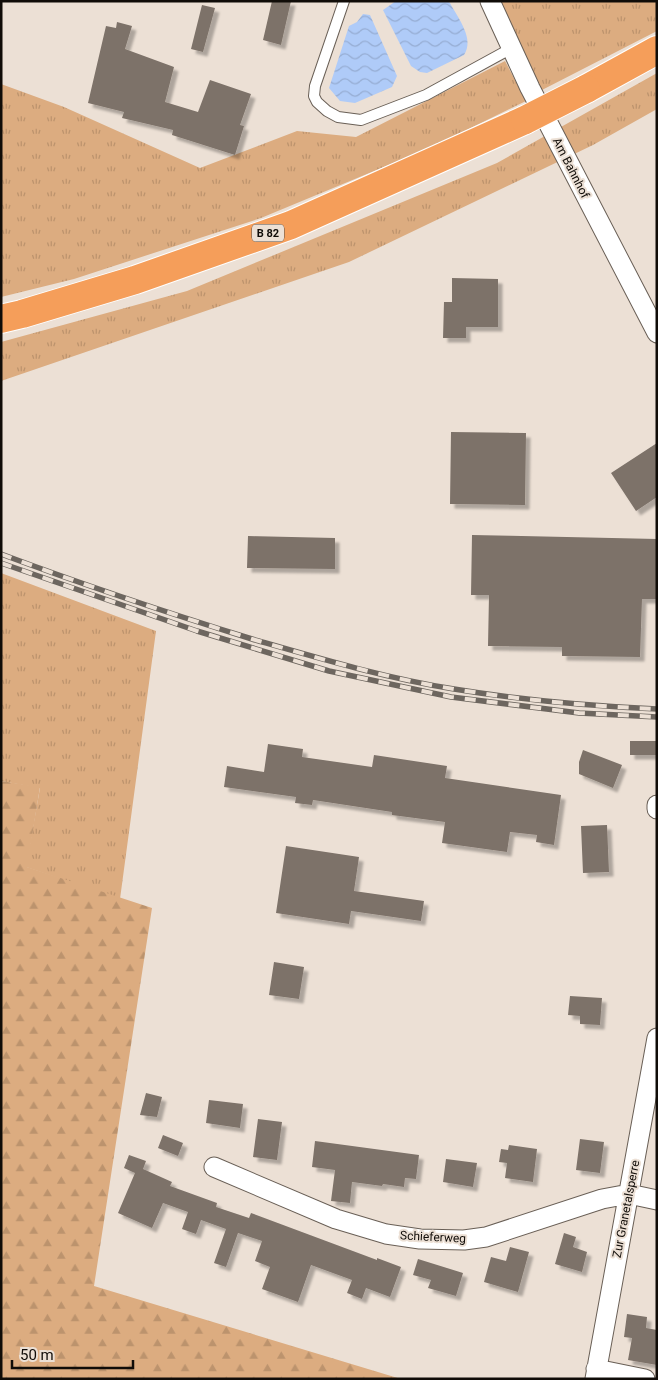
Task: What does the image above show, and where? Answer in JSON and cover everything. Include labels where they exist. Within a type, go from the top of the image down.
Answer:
[{"type":"highway","name":"B 82","points":[[1,319],[134,280],[291,225],[525,120],[657,50]]},
{"type":"street","name":"Am Bahnhof","points":[[490,1],[530,88],[657,333]]},
{"type":"street","name":"Zur Granetalsperre","points":[[595,1374],[657,1038]]},
{"type":"street","name":"Schieferweg","points":[[214,1167],[336,1219],[386,1234],[420,1239],[464,1240],[486,1237],[602,1199],[629,1194]]},
{"type":"street","points":[[629,1194],[657,1200]]},
{"type":"street","points":[[595,1374],[645,1379]]},
{"type":"lane","points":[[344,1],[315,86],[314,96],[317,102],[327,111],[338,117],[360,120],[426,95],[512,48]]},
{"type":"green space","points":[[500,1],[657,1],[657,31],[542,90]]},
{"type":"green space","points":[[505,61],[526,101],[432,147],[261,218],[74,279],[1,297],[1,84],[64,107],[200,168],[297,131],[356,137]]},
{"type":"green space","points":[[657,73],[657,109],[593,145],[349,262],[1,381],[1,342],[187,291],[497,163]]},
{"type":"green space","points":[[1,573],[156,631],[120,899],[26,867],[40,788],[1,781]]},
{"type":"green space","points":[[1,781],[40,787],[27,867],[152,908],[94,1286],[401,1379],[1,1379]]},
{"type":"water","points":[[396,1],[447,1],[450,3],[467,35],[467,49],[464,55],[427,73],[420,72],[411,66],[383,10]]},
{"type":"water","points":[[363,14],[370,15],[397,76],[392,87],[355,103],[340,101],[329,88],[349,26],[357,22]]},
{"type":"building","points":[[272,1],[291,1],[281,45],[263,40]]},
{"type":"building","points":[[202,5],[215,8],[203,52],[191,49]]},
{"type":"building","points":[[117,22],[132,26],[125,49],[174,67],[165,102],[198,112],[210,80],[251,94],[240,125],[244,126],[235,155],[172,135],[173,130],[122,118],[124,112],[88,103],[106,26],[116,28]]},
{"type":"building","points":[[452,278],[498,279],[498,327],[466,327],[466,338],[443,338],[444,302],[452,302]]},
{"type":"building","points":[[451,432],[526,433],[525,505],[450,504]]},
{"type":"building","points":[[657,443],[657,497],[636,511],[611,473]]},
{"type":"building","points":[[472,535],[657,539],[657,599],[642,599],[640,657],[562,656],[562,647],[488,646],[489,595],[471,595]]},
{"type":"building","points":[[248,536],[335,538],[335,569],[247,568]]},
{"type":"building","points":[[630,741],[657,741],[657,755],[630,755]]},
{"type":"building","points":[[268,744],[303,749],[302,757],[372,767],[374,755],[447,766],[445,778],[561,795],[554,845],[536,842],[537,835],[510,832],[507,852],[442,843],[445,822],[392,815],[392,812],[313,800],[312,805],[295,803],[296,797],[224,787],[227,766],[264,772]]},
{"type":"building","points":[[583,750],[622,765],[613,788],[579,774],[579,762]]},
{"type":"building","points":[[607,825],[609,872],[583,873],[581,826]]},
{"type":"building","points":[[286,846],[359,857],[354,891],[424,901],[421,921],[351,911],[349,924],[276,913]]},
{"type":"building","points":[[274,962],[304,967],[299,999],[269,995]]},
{"type":"building","points":[[570,996],[602,998],[600,1025],[580,1024],[580,1016],[568,1015]]},
{"type":"building","points":[[146,1093],[162,1097],[157,1117],[140,1115]]},
{"type":"building","points":[[209,1100],[243,1104],[240,1128],[206,1123]]},
{"type":"building","points":[[258,1119],[282,1122],[277,1160],[253,1157]]},
{"type":"building","points":[[163,1135],[183,1143],[178,1156],[158,1148]]},
{"type":"building","points":[[580,1139],[604,1142],[600,1173],[576,1170]]},
{"type":"building","points":[[315,1141],[419,1155],[416,1179],[405,1178],[404,1187],[352,1182],[350,1203],[331,1201],[335,1170],[312,1167]]},
{"type":"building","points":[[509,1145],[537,1149],[533,1182],[505,1178],[507,1163],[499,1162],[501,1149],[508,1150]]},
{"type":"building","points":[[129,1155],[146,1161],[143,1169],[172,1182],[170,1186],[217,1203],[216,1207],[249,1218],[251,1213],[377,1260],[377,1258],[401,1267],[390,1297],[366,1288],[362,1299],[347,1293],[352,1280],[311,1265],[298,1302],[262,1289],[270,1267],[255,1261],[262,1241],[238,1233],[226,1267],[214,1263],[226,1229],[201,1220],[196,1234],[182,1229],[188,1212],[163,1203],[152,1228],[118,1213],[135,1173],[124,1168]]},
{"type":"building","points":[[446,1159],[477,1163],[473,1187],[443,1182]]},
{"type":"building","points":[[564,1233],[576,1237],[573,1247],[587,1252],[582,1272],[555,1264]]},
{"type":"building","points":[[510,1247],[529,1252],[518,1292],[484,1282],[491,1257],[506,1261]]},
{"type":"building","points":[[418,1259],[463,1273],[456,1296],[428,1288],[431,1280],[413,1275]]},
{"type":"building","points":[[627,1314],[647,1317],[646,1328],[657,1330],[657,1365],[628,1360],[632,1338],[624,1337]]},
{"type":"railway","points":[[1,554],[95,588],[252,639],[377,673],[454,689],[504,696],[657,709]]},
{"type":"railway","points":[[1,563],[197,631],[329,671],[451,697],[579,713],[657,717]]}]
